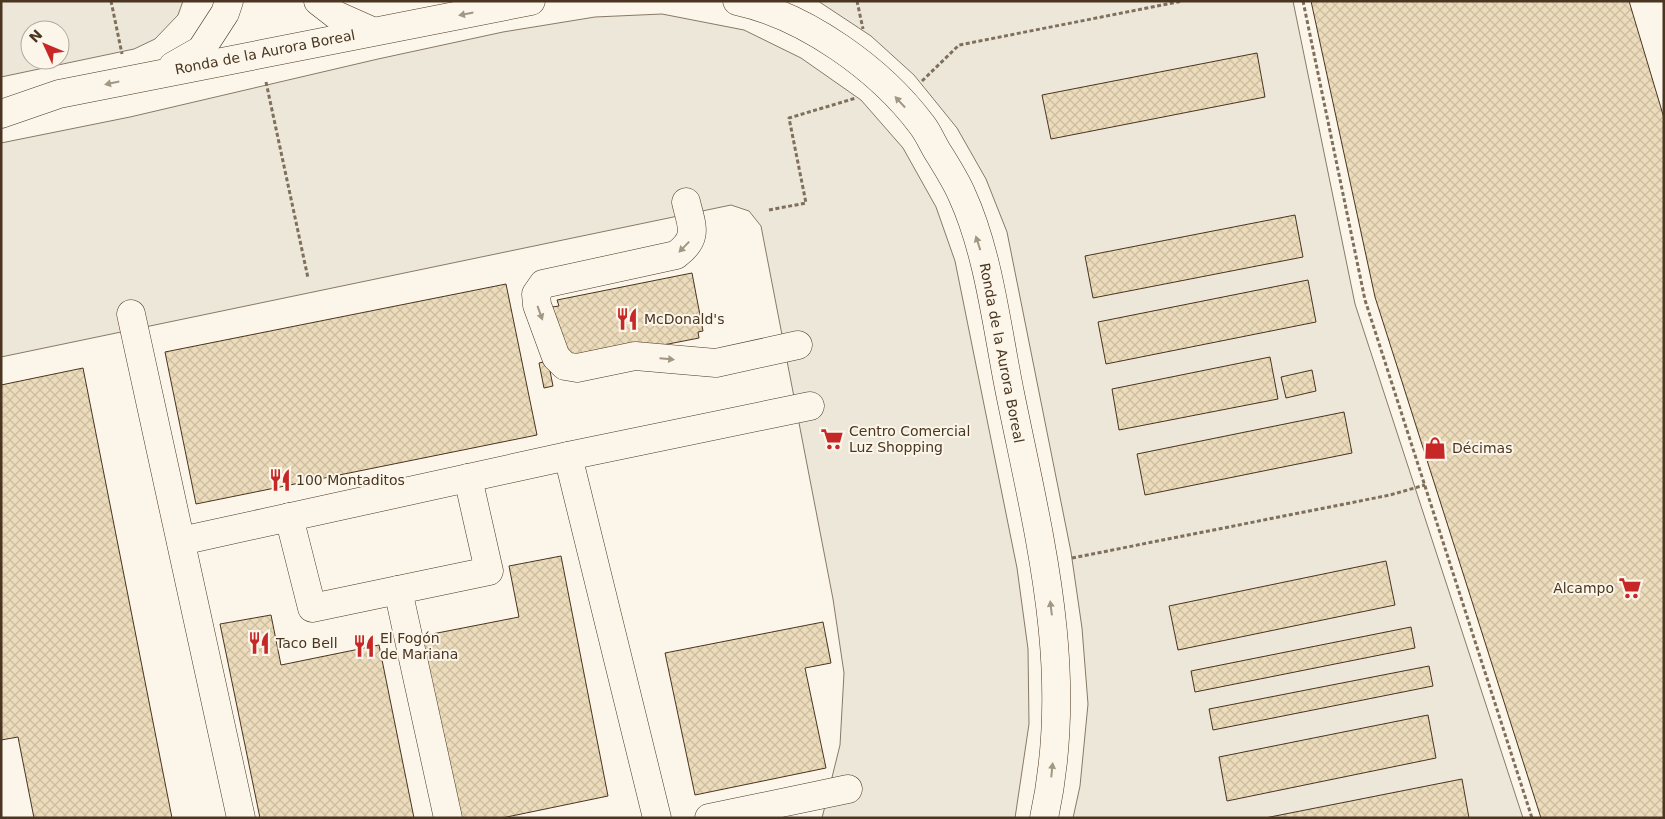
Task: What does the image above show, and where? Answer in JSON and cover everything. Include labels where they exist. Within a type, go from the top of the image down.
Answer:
[{"type":"street","points":[[160,73],[201,50],[225,13],[229,1]]},
{"type":"street","points":[[318,1],[336,15],[372,31]]},
{"type":"street","name":"Ronda de la Aurora Boreal","points":[[1,114],[59,94],[531,1]]},
{"type":"street","name":"Ronda de la Aurora Boreal","points":[[737,1],[753,5],[815,31],[878,78],[922,126],[962,195],[982,256],[1045,564],[1056,647],[1058,721],[1049,794],[1044,818]]},
{"type":"street","points":[[686,202],[693,232],[688,246],[676,255],[543,284],[536,294],[537,305],[556,357],[564,366],[577,368],[635,356],[716,363],[798,345]]},
{"type":"street","points":[[131,314],[241,818]]},
{"type":"street","points":[[181,541],[568,456],[810,406]]},
{"type":"street","points":[[568,456],[657,818]]},
{"type":"street","points":[[289,517],[312,608],[490,571],[468,478]]},
{"type":"street","points":[[398,590],[448,818]]},
{"type":"street","points":[[709,818],[848,789]]},
{"type":"path","points":[[111,1],[124,59]]},
{"type":"path","points":[[857,1],[865,39]]},
{"type":"path","points":[[916,86],[959,44],[1183,1]]},
{"type":"path","points":[[1303,1],[1365,300],[1532,818]]},
{"type":"path","points":[[264,74],[308,278]]},
{"type":"path","points":[[769,210],[806,203],[789,118],[853,100],[864,93],[878,78]]},
{"type":"path","points":[[1045,564],[1390,495],[1425,485]]},
{"type":"shaded area","points":[[1,1],[183,1],[178,15],[155,39],[134,49],[70,62],[70,20],[20,20],[20,70],[34,70],[1,77]]},
{"type":"shaded area","points":[[818,1],[1293,1],[1355,304],[1523,818],[1073,818],[1080,786],[1088,704],[1082,628],[1071,552],[1007,232],[986,179],[957,128],[914,75],[871,36]]},
{"type":"shaded area","points":[[662,14],[744,30],[801,58],[861,100],[903,148],[936,207],[955,261],[1017,568],[1028,649],[1029,724],[1015,818],[822,818],[840,745],[844,673],[833,599],[761,226],[749,211],[731,205],[1,357],[1,143],[130,117],[503,32],[595,17]]},
{"type":"building","points":[[1311,1],[1629,1],[1664,118],[1664,818],[1541,818],[1375,297]]},
{"type":"building","points":[[1257,53],[1265,97],[1051,139],[1042,95]]},
{"type":"building","points":[[1295,215],[1303,257],[1093,298],[1085,256]]},
{"type":"building","name":"McDonald's","points":[[692,273],[703,331],[698,332],[699,338],[576,362],[561,354],[552,307],[559,306],[557,300]]},
{"type":"building","points":[[1308,280],[1316,322],[1106,364],[1098,322]]},
{"type":"building","points":[[506,284],[537,435],[196,504],[165,352]]},
{"type":"building","points":[[1270,357],[1278,399],[1119,430],[1112,389]]},
{"type":"building","points":[[548,361],[553,386],[544,388],[539,363]]},
{"type":"building","points":[[83,368],[172,818],[34,818],[18,737],[1,740],[1,385]]},
{"type":"building","points":[[1312,370],[1316,391],[1286,398],[1281,377]]},
{"type":"building","points":[[1344,412],[1352,453],[1145,495],[1137,454]]},
{"type":"building","points":[[561,556],[608,796],[502,818],[458,818],[422,636],[519,617],[509,566]]},
{"type":"building","points":[[1386,561],[1395,605],[1178,650],[1169,606]]},
{"type":"building","points":[[271,615],[281,665],[379,645],[414,818],[260,818],[220,624]]},
{"type":"building","points":[[823,622],[831,663],[805,668],[826,768],[695,795],[665,653]]},
{"type":"building","points":[[1411,627],[1415,648],[1195,692],[1191,671]]},
{"type":"building","points":[[1429,666],[1433,686],[1213,730],[1209,709]]},
{"type":"building","points":[[1428,715],[1436,758],[1227,801],[1219,757]]},
{"type":"building","points":[[1462,779],[1469,818],[1265,818]]},
{"type":"place","name":"McDonald's","points":[[627,319]]},
{"type":"place","name":"Centro Comercial Luz Shopping","points":[[832,439]]},
{"type":"place","name":"Décimas","points":[[1435,448]]},
{"type":"place","name":"100 Montaditos","points":[[280,480]]},
{"type":"place","name":"Alcampo","points":[[1630,588]]},
{"type":"place","name":"Taco Bell","points":[[259,643]]},
{"type":"place","name":"El Fogón de Mariana","points":[[364,646]]}]
